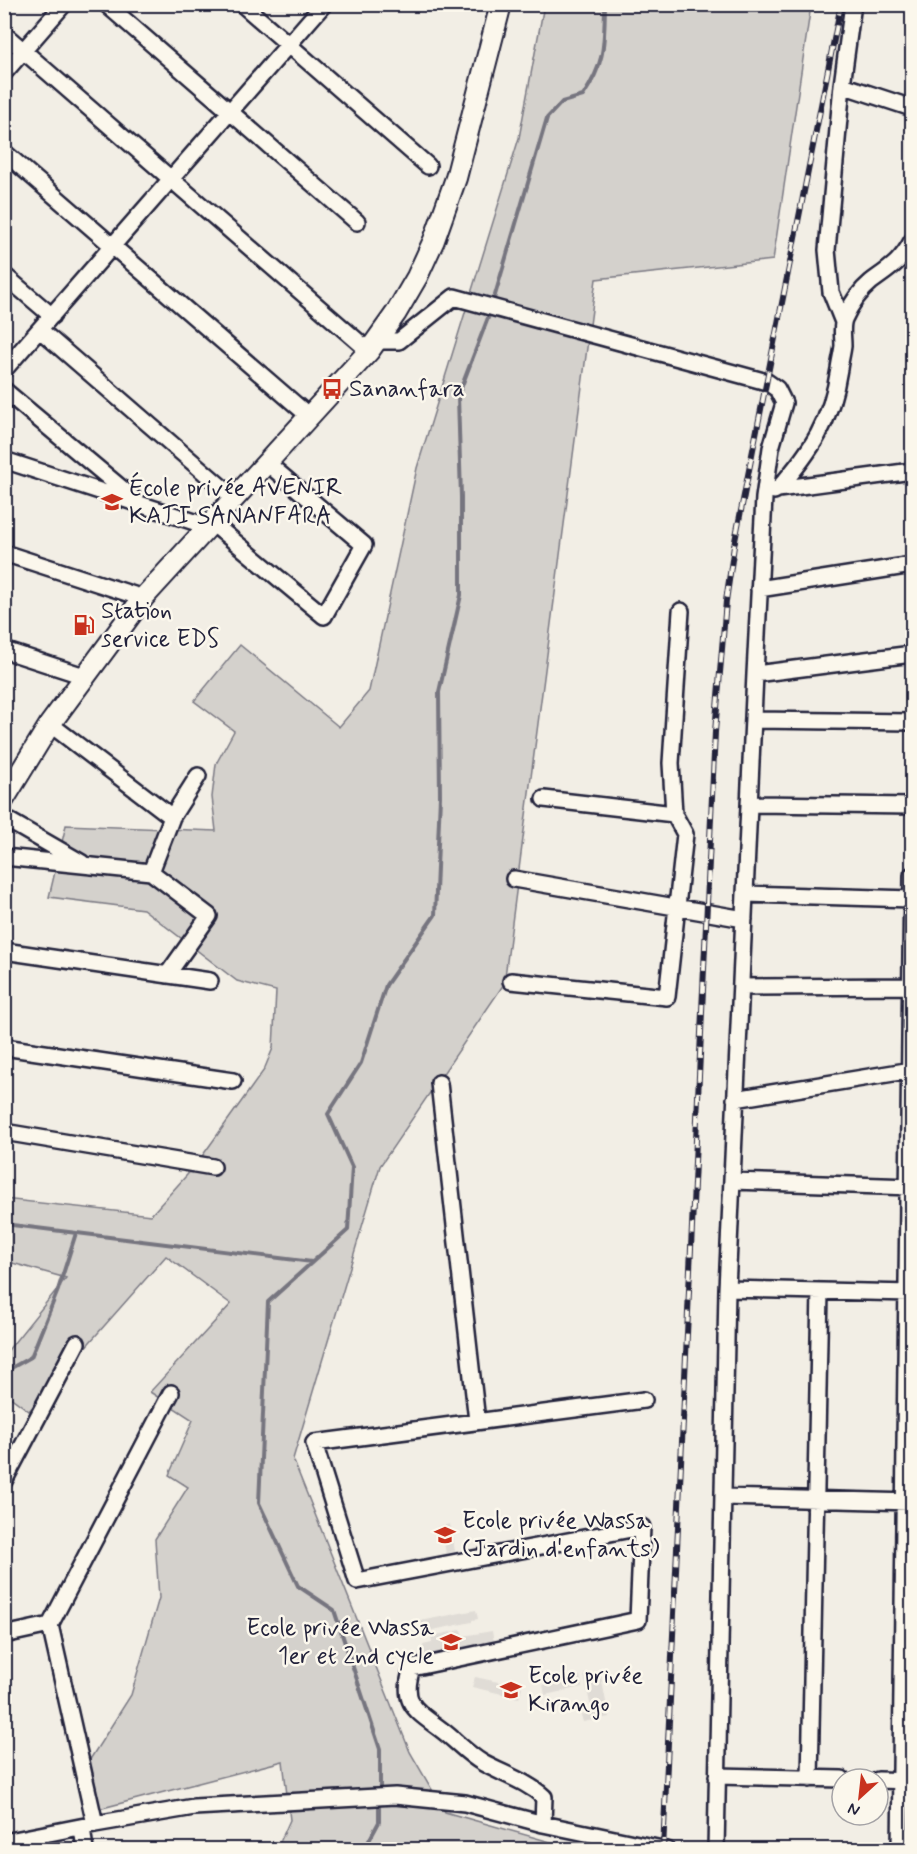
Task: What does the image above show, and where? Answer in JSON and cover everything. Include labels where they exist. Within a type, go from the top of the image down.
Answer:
[{"type":"main road","points":[[4,799],[50,724],[143,598],[373,346],[417,277],[434,240],[456,178],[501,4]]},
{"type":"street","points":[[4,72],[64,4]]},
{"type":"street","points":[[106,4],[357,222]]},
{"type":"street","points":[[242,4],[428,166]]},
{"type":"street","points":[[4,370],[324,4]]},
{"type":"street","points":[[764,498],[778,489],[816,442],[836,387],[843,346],[843,322],[831,292],[827,250],[842,86],[854,4]]},
{"type":"street","points":[[4,34],[171,179],[373,346],[399,341],[454,297],[766,382],[777,389],[784,403],[771,448],[764,498],[735,1099],[727,1289],[716,1850]]},
{"type":"street","points":[[842,86],[912,108]]},
{"type":"street","points":[[4,152],[310,417]]},
{"type":"street","points":[[843,322],[852,304],[870,284],[905,255],[912,241]]},
{"type":"street","points":[[4,275],[52,316]]},
{"type":"street","points":[[40,330],[234,498]]},
{"type":"street","points":[[4,390],[140,504]]},
{"type":"street","points":[[4,460],[209,524],[324,616],[364,545],[267,463]]},
{"type":"street","points":[[778,489],[912,471]]},
{"type":"street","points":[[4,553],[143,598]]},
{"type":"street","points":[[759,589],[912,565]]},
{"type":"street","points":[[511,981],[667,997],[685,834],[675,814],[671,763],[681,611]]},
{"type":"street","points":[[4,650],[84,676]]},
{"type":"street","points":[[755,674],[912,654]]},
{"type":"street","points":[[753,720],[912,722]]},
{"type":"street","points":[[50,724],[172,817]]},
{"type":"street","points":[[151,872],[172,817],[198,776]]},
{"type":"street","points":[[544,799],[675,814]]},
{"type":"street","points":[[749,804],[912,806]]},
{"type":"street","points":[[4,818],[87,866]]},
{"type":"street","points":[[4,857],[151,872],[208,916],[167,975]]},
{"type":"street","points":[[900,1850],[906,1781],[912,875]]},
{"type":"street","points":[[514,879],[744,919]]},
{"type":"street","points":[[745,894],[912,898]]},
{"type":"street","points":[[4,951],[210,981]]},
{"type":"street","points":[[741,987],[911,986]]},
{"type":"street","points":[[4,1047],[233,1081]]},
{"type":"street","points":[[735,1099],[911,1071]]},
{"type":"street","points":[[439,1083],[477,1421]]},
{"type":"street","points":[[4,1132],[213,1167]]},
{"type":"street","points":[[732,1181],[910,1187]]},
{"type":"street","points":[[727,1289],[910,1293]]},
{"type":"street","points":[[810,1779],[820,1291]]},
{"type":"street","points":[[4,1481],[77,1344]]},
{"type":"street","points":[[86,1850],[88,1825],[50,1625],[171,1393]]},
{"type":"street","points":[[543,1824],[544,1797],[534,1788],[481,1762],[416,1712],[409,1697],[407,1684],[412,1668],[638,1620],[642,1527],[357,1581],[314,1443],[644,1400]]},
{"type":"street","points":[[723,1497],[908,1502]]},
{"type":"street","points":[[4,1635],[50,1625]]},
{"type":"street","points":[[717,1776],[830,1779]]},
{"type":"street","points":[[890,1780],[906,1781]]},
{"type":"street","points":[[4,1842],[194,1807],[395,1796],[465,1803],[543,1824],[667,1850]]},
{"type":"shaded area","points":[[544,5],[811,5],[773,260],[596,279],[504,984],[380,1166],[293,1459],[410,1752],[445,1812],[575,1849],[277,1849],[290,1820],[283,1761],[91,1811],[82,1772],[131,1695],[159,1598],[155,1539],[188,1487],[169,1475],[193,1420],[150,1392],[231,1304],[166,1256],[29,1411],[5,1393],[5,1354],[66,1278],[5,1261],[4,1199],[151,1215],[195,1166],[264,1070],[273,1048],[276,991],[237,981],[143,909],[49,897],[66,825],[216,831],[212,797],[216,764],[234,731],[194,701],[240,645],[339,727],[369,691],[417,468],[519,138]]},
{"type":"shaded area","name":"Ecole privée Wassa (Jardin d'enfants)","points":[[450,1524],[455,1551],[446,1553],[444,1543],[440,1544],[437,1527]]},
{"type":"shaded area","points":[[476,1610],[478,1619],[472,1622],[423,1632],[420,1621]]},
{"type":"shaded area","points":[[461,1630],[463,1636],[492,1631],[494,1642],[425,1655],[423,1645],[432,1643],[431,1636]]},
{"type":"shaded area","points":[[600,1671],[609,1717],[583,1722],[581,1715],[592,1713],[584,1674]]},
{"type":"shaded area","points":[[580,1676],[582,1687],[545,1695],[543,1685]]},
{"type":"shaded area","points":[[475,1677],[522,1687],[519,1698],[472,1687]]},
{"type":"waterway","points":[[493,302],[547,118],[562,102],[583,96],[600,62],[604,41],[605,4]]},
{"type":"waterway","points":[[380,1792],[380,1749],[334,1610],[298,1586],[259,1503],[268,1302],[348,1230],[352,1167],[328,1114],[361,1063],[386,985],[435,915],[440,796],[439,692],[461,595],[458,396],[491,310]]},
{"type":"waterway","points":[[4,1224],[312,1262]]},
{"type":"waterway","points":[[4,1372],[31,1357],[58,1290],[76,1233]]},
{"type":"waterway","points":[[364,1850],[379,1822],[379,1800]]},
{"type":"railway","points":[[663,1850],[715,732],[726,601],[734,546],[841,4]]},
{"type":"place","name":"Sananfara","points":[[332,389]]},
{"type":"place","name":"École privée AVENIR KATI SANANFARA","points":[[112,502]]},
{"type":"place","name":"Station service EDS","points":[[84,625]]},
{"type":"place","name":"Ecole privée Wassa (Jardin d'enfants)","points":[[445,1535]]},
{"type":"place","name":"Ecole privée Wassa 1er et 2nd cycle","points":[[451,1642]]},
{"type":"place","name":"Ecole privée Kirango","points":[[511,1690]]}]
